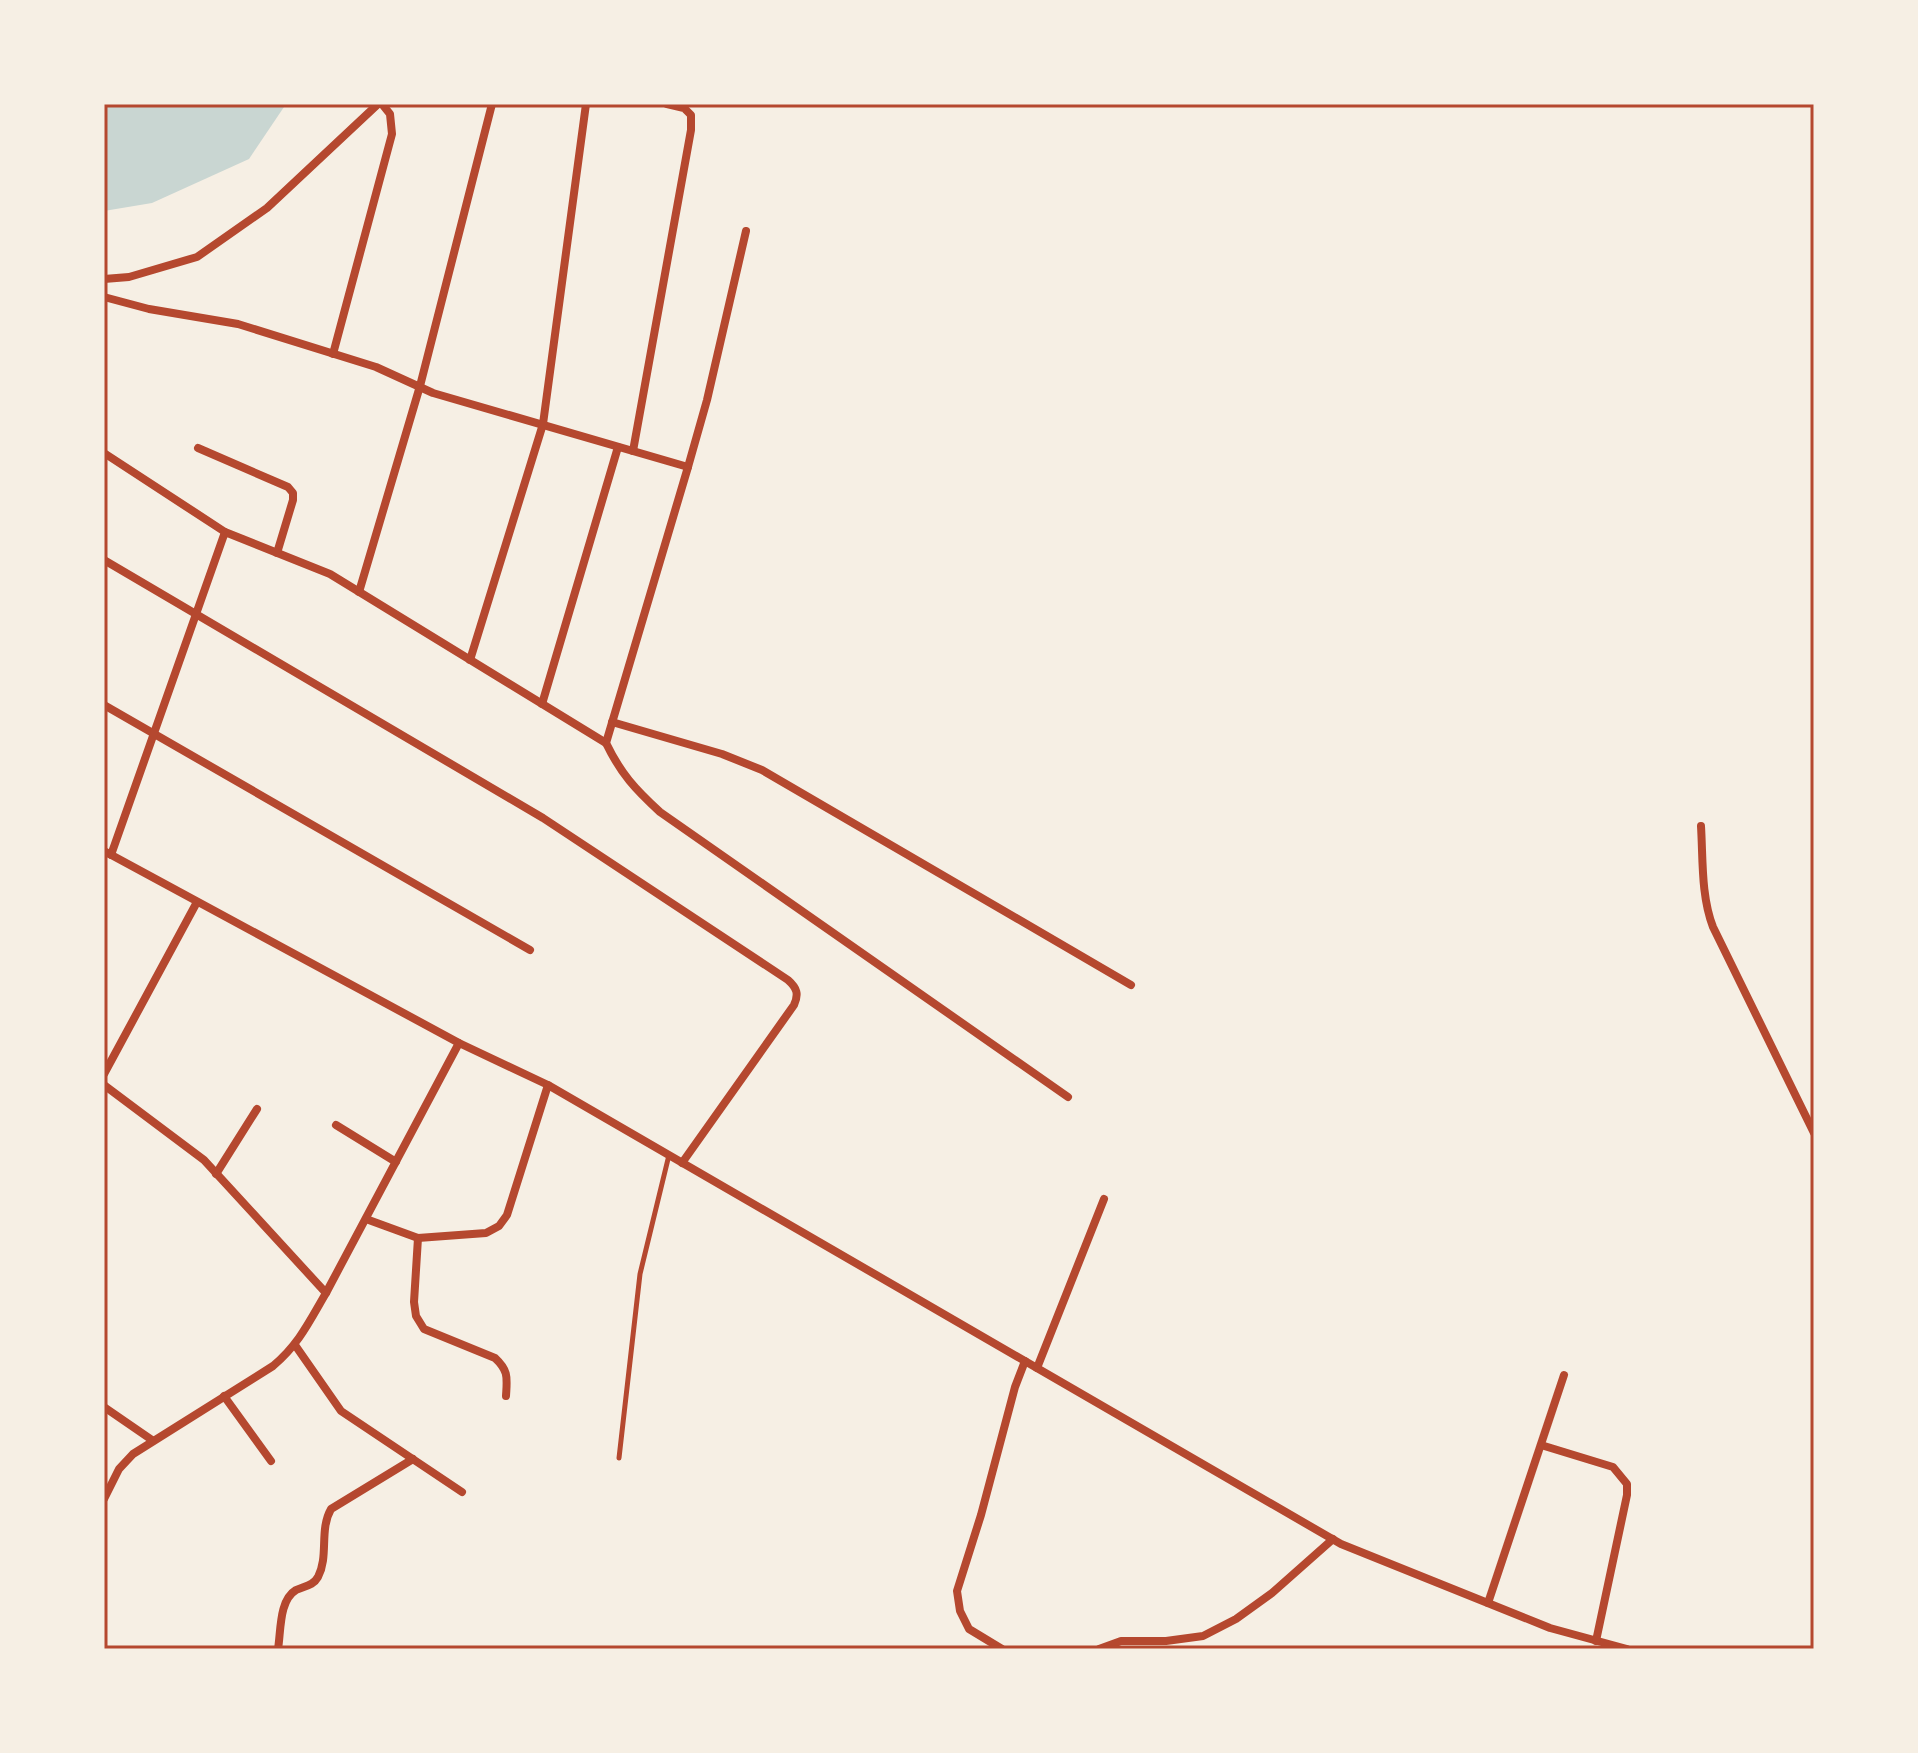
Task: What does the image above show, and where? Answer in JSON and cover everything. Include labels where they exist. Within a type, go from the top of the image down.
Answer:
[{"type":"street","points":[[104,279],[129,277],[197,257],[267,208],[380,104],[390,114],[392,134],[333,354]]},
{"type":"street","points":[[359,592],[420,386],[492,104]]},
{"type":"street","points":[[470,660],[543,424],[586,104]]},
{"type":"street","points":[[667,104],[684,108],[691,115]]},
{"type":"street","points":[[633,451],[694,104]]},
{"type":"street","points":[[606,743],[707,400],[746,231]]},
{"type":"street","points":[[104,297],[149,309],[238,324],[376,367],[433,393],[688,467]]},
{"type":"street","points":[[542,704],[618,447]]},
{"type":"street","points":[[198,448],[288,487],[293,493],[277,553]]},
{"type":"street","points":[[104,453],[225,532],[330,574],[606,743],[618,767],[637,792],[660,812],[1068,1097]]},
{"type":"street","points":[[225,532],[154,735],[108,853],[459,1043],[548,1085],[1333,1539],[1550,1628],[1627,1649]]},
{"type":"street","points":[[104,560],[543,818],[795,987],[798,996],[794,1005],[682,1163]]},
{"type":"street","points":[[104,705],[530,950]]},
{"type":"street","points":[[612,722],[722,754],[762,770],[1131,985]]},
{"type":"street","points":[[1701,826],[1708,914],[1814,1133]]},
{"type":"street","points":[[104,1074],[197,902]]},
{"type":"street","points":[[104,1499],[119,1469],[133,1454],[273,1366],[295,1345],[326,1293],[459,1043]]},
{"type":"street","points":[[104,1085],[204,1160],[326,1293]]},
{"type":"street","points":[[366,1219],[418,1238],[486,1233],[499,1226],[507,1215],[548,1085]]},
{"type":"street","points":[[216,1174],[257,1109]]},
{"type":"street","points":[[336,1125],[396,1162]]},
{"type":"street","points":[[1037,1368],[1104,1199]]},
{"type":"street","points":[[418,1238],[416,1316],[424,1329],[495,1358],[504,1366],[507,1376],[506,1396]]},
{"type":"street","points":[[295,1345],[341,1411],[462,1492]]},
{"type":"street","points":[[1002,1649],[969,1629],[960,1611],[957,1591],[1025,1361]]},
{"type":"street","points":[[1488,1603],[1564,1375]]},
{"type":"street","points":[[224,1396],[271,1461]]},
{"type":"street","points":[[104,1407],[152,1440]]},
{"type":"street","points":[[1541,1445],[1613,1467],[1627,1484],[1596,1641]]},
{"type":"street","points":[[278,1649],[289,1596],[313,1583],[318,1576],[326,1518],[331,1509],[413,1459]]},
{"type":"street","points":[[1099,1649],[1121,1641],[1166,1641],[1203,1636],[1236,1619],[1272,1593],[1333,1539]]},
{"type":"lane","points":[[619,1458],[640,1274],[669,1155]]},
{"type":"shaded area","points":[[104,104],[286,104],[249,159],[152,203],[104,211]]}]
